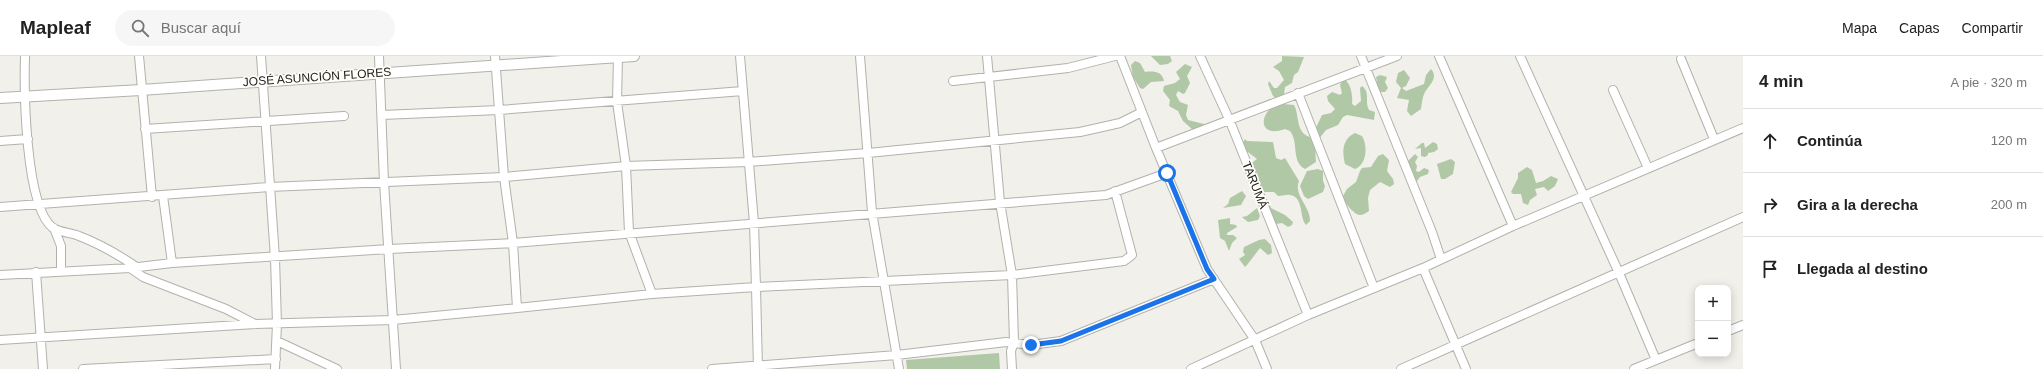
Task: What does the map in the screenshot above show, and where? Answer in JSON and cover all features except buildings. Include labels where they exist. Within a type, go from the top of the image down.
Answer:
[{"type":"street","points":[[25,56],[24,96],[28,139],[38,205],[44,216],[54,228],[61,246],[61,271]]},
{"type":"street","points":[[139,56],[152,196]]},
{"type":"street","points":[[261,56],[275,258],[277,324],[276,369]]},
{"type":"street","points":[[379,56],[384,182],[396,369]]},
{"type":"street","name":"JOSÉ ASUNCIÓN FLORES","points":[[0,98],[141,90],[380,73],[496,61],[634,56]]},
{"type":"street","points":[[740,56],[754,223],[758,368]]},
{"type":"street","points":[[860,56],[872,212],[899,369]]},
{"type":"street","points":[[986,56],[1000,202],[1012,275],[1014,342],[1011,351],[1012,369]]},
{"type":"street","points":[[953,81],[1068,68],[1115,56]]},
{"type":"street","points":[[1120,56],[1156,148],[1207,269],[1255,340],[1267,369]]},
{"type":"street","name":"TARUMÁ","points":[[1200,56],[1229,119],[1308,316]]},
{"type":"street","points":[[1361,56],[1432,232],[1440,259]]},
{"type":"street","points":[[1156,148],[1396,56]]},
{"type":"street","points":[[1439,56],[1513,226]]},
{"type":"street","points":[[1520,56],[1619,273],[1656,360]]},
{"type":"street","points":[[618,57],[617,102],[626,166],[629,232],[652,294]]},
{"type":"street","points":[[1680,59],[1714,139]]},
{"type":"street","points":[[496,61],[504,177],[513,243],[517,308]]},
{"type":"street","points":[[1613,90],[1648,168]]},
{"type":"street","points":[[382,114],[499,110],[743,91]]},
{"type":"street","points":[[1298,93],[1374,288]]},
{"type":"street","points":[[0,207],[269,188],[504,177],[626,166],[748,162],[868,153],[1080,132],[1120,123],[1142,112]]},
{"type":"street","points":[[145,129],[344,116]]},
{"type":"street","points":[[1191,369],[1308,316],[1423,268],[1513,226],[1714,139],[1743,128]]},
{"type":"street","points":[[0,141],[28,139]]},
{"type":"street","points":[[0,275],[134,268],[389,249],[513,243],[629,232],[1106,194],[1167,173]]},
{"type":"street","points":[[0,340],[255,324],[393,320],[652,294],[884,280],[1012,275],[1124,261],[1132,255],[1115,191]]},
{"type":"street","points":[[163,196],[172,264]]},
{"type":"street","points":[[1401,369],[1743,217]]},
{"type":"street","points":[[54,228],[72,232],[95,242],[134,268],[143,277],[226,309],[255,324]]},
{"type":"street","points":[[1423,268],[1466,369]]},
{"type":"street","points":[[36,272],[42,337],[42,369]]},
{"type":"street","points":[[712,369],[758,368],[1014,342],[1031,345],[1061,341],[1214,279]]},
{"type":"street","points":[[1731,330],[1743,325]]},
{"type":"street","points":[[277,341],[338,369]]},
{"type":"street","points":[[1634,369],[1695,344]]},
{"type":"street","points":[[83,369],[276,359]]},
{"type":"green space","points":[[1151,56],[1170,56],[1172,61],[1168,64],[1160,65]]},
{"type":"green space","points":[[1282,56],[1304,57],[1298,72],[1294,75],[1292,83],[1285,87],[1284,95],[1277,99],[1273,96],[1268,84],[1269,81],[1274,88],[1277,88],[1284,80],[1279,71],[1273,67],[1282,61]]},
{"type":"green space","points":[[1135,61],[1140,63],[1145,72],[1159,73],[1164,81],[1151,82],[1143,89],[1140,88],[1133,77],[1131,65]]},
{"type":"green space","points":[[1185,64],[1192,67],[1187,76],[1190,83],[1185,93],[1183,94],[1178,91],[1176,95],[1180,102],[1188,105],[1186,115],[1188,120],[1204,124],[1203,127],[1193,130],[1183,121],[1178,111],[1169,106],[1170,100],[1163,91],[1164,86],[1175,83],[1180,79],[1176,72]]},
{"type":"green space","points":[[1431,69],[1434,78],[1424,94],[1421,109],[1411,116],[1407,111],[1409,100],[1397,98],[1401,88],[1396,82],[1398,73],[1404,70],[1410,78],[1406,86],[1402,88],[1406,91],[1424,84],[1426,75]]},
{"type":"green space","points":[[1380,75],[1387,77],[1385,82],[1388,88],[1385,92],[1381,92],[1378,88],[1376,77]]},
{"type":"green space","points":[[1343,80],[1349,84],[1352,94],[1352,104],[1355,106],[1361,101],[1360,88],[1362,86],[1365,89],[1369,110],[1375,112],[1374,120],[1347,115],[1343,117],[1338,125],[1326,130],[1318,140],[1313,134],[1322,115],[1331,113],[1335,109],[1328,101],[1327,96],[1332,92],[1340,95],[1342,93],[1340,85]]},
{"type":"green space","points":[[1283,104],[1294,105],[1300,128],[1305,135],[1310,137],[1315,147],[1316,162],[1305,169],[1298,162],[1296,157],[1293,136],[1290,131],[1285,129],[1275,131],[1269,130],[1265,126],[1265,116],[1269,110],[1275,106]]},
{"type":"green space","points":[[1355,133],[1362,136],[1366,150],[1362,163],[1355,169],[1345,164],[1343,150],[1345,142]]},
{"type":"green space","points":[[1245,139],[1247,141],[1273,142],[1276,158],[1281,160],[1285,158],[1299,181],[1298,191],[1310,216],[1310,221],[1306,225],[1297,199],[1289,195],[1278,196],[1274,192],[1264,192],[1258,190],[1249,165],[1257,159],[1244,149],[1242,144]]},
{"type":"green space","points":[[1433,142],[1437,144],[1438,149],[1434,152],[1428,153],[1425,157],[1421,156],[1421,148],[1415,149],[1422,143],[1424,143],[1425,148]]},
{"type":"green space","points":[[1383,154],[1389,160],[1387,171],[1393,179],[1394,184],[1390,187],[1380,182],[1370,190],[1368,198],[1369,211],[1362,215],[1355,213],[1349,207],[1343,196],[1347,189],[1356,182],[1362,168],[1371,167],[1378,156]]},
{"type":"green space","points":[[1415,154],[1418,157],[1415,162],[1417,166],[1416,171],[1419,172],[1424,168],[1429,170],[1428,174],[1420,177],[1417,181],[1414,181],[1406,163]]},
{"type":"green space","points":[[1451,159],[1455,162],[1453,174],[1445,179],[1441,179],[1437,164]]},
{"type":"green space","points":[[1527,167],[1532,170],[1536,183],[1551,176],[1558,179],[1555,186],[1548,191],[1544,187],[1535,189],[1537,195],[1530,200],[1528,205],[1523,203],[1521,194],[1513,194],[1511,192],[1518,178],[1518,173]]},
{"type":"green space","points":[[1318,169],[1323,171],[1323,181],[1325,186],[1323,192],[1308,199],[1304,196],[1300,186],[1307,171]]},
{"type":"green space","points":[[1242,191],[1246,196],[1241,205],[1223,208],[1228,204],[1230,198]]},
{"type":"green space","points":[[1262,195],[1268,201],[1271,208],[1285,215],[1293,222],[1292,225],[1288,227],[1282,223],[1276,224],[1271,219],[1271,230],[1268,229]]},
{"type":"green space","points":[[1257,208],[1260,216],[1258,220],[1248,222],[1242,217],[1247,216]]},
{"type":"green space","points":[[1230,218],[1230,224],[1236,225],[1237,227],[1227,233],[1227,235],[1233,235],[1237,238],[1232,243],[1229,251],[1225,241],[1220,238],[1218,220]]},
{"type":"green space","points":[[1265,239],[1271,245],[1272,253],[1268,255],[1260,248],[1245,267],[1239,259],[1245,255],[1243,252],[1244,247],[1259,240]]},
{"type":"green space","points":[[999,353],[1000,369],[907,369],[906,360]]},
{"type":"route","points":[[1031,345],[1061,341],[1075,336],[1214,279],[1207,269],[1167,173]]}]
